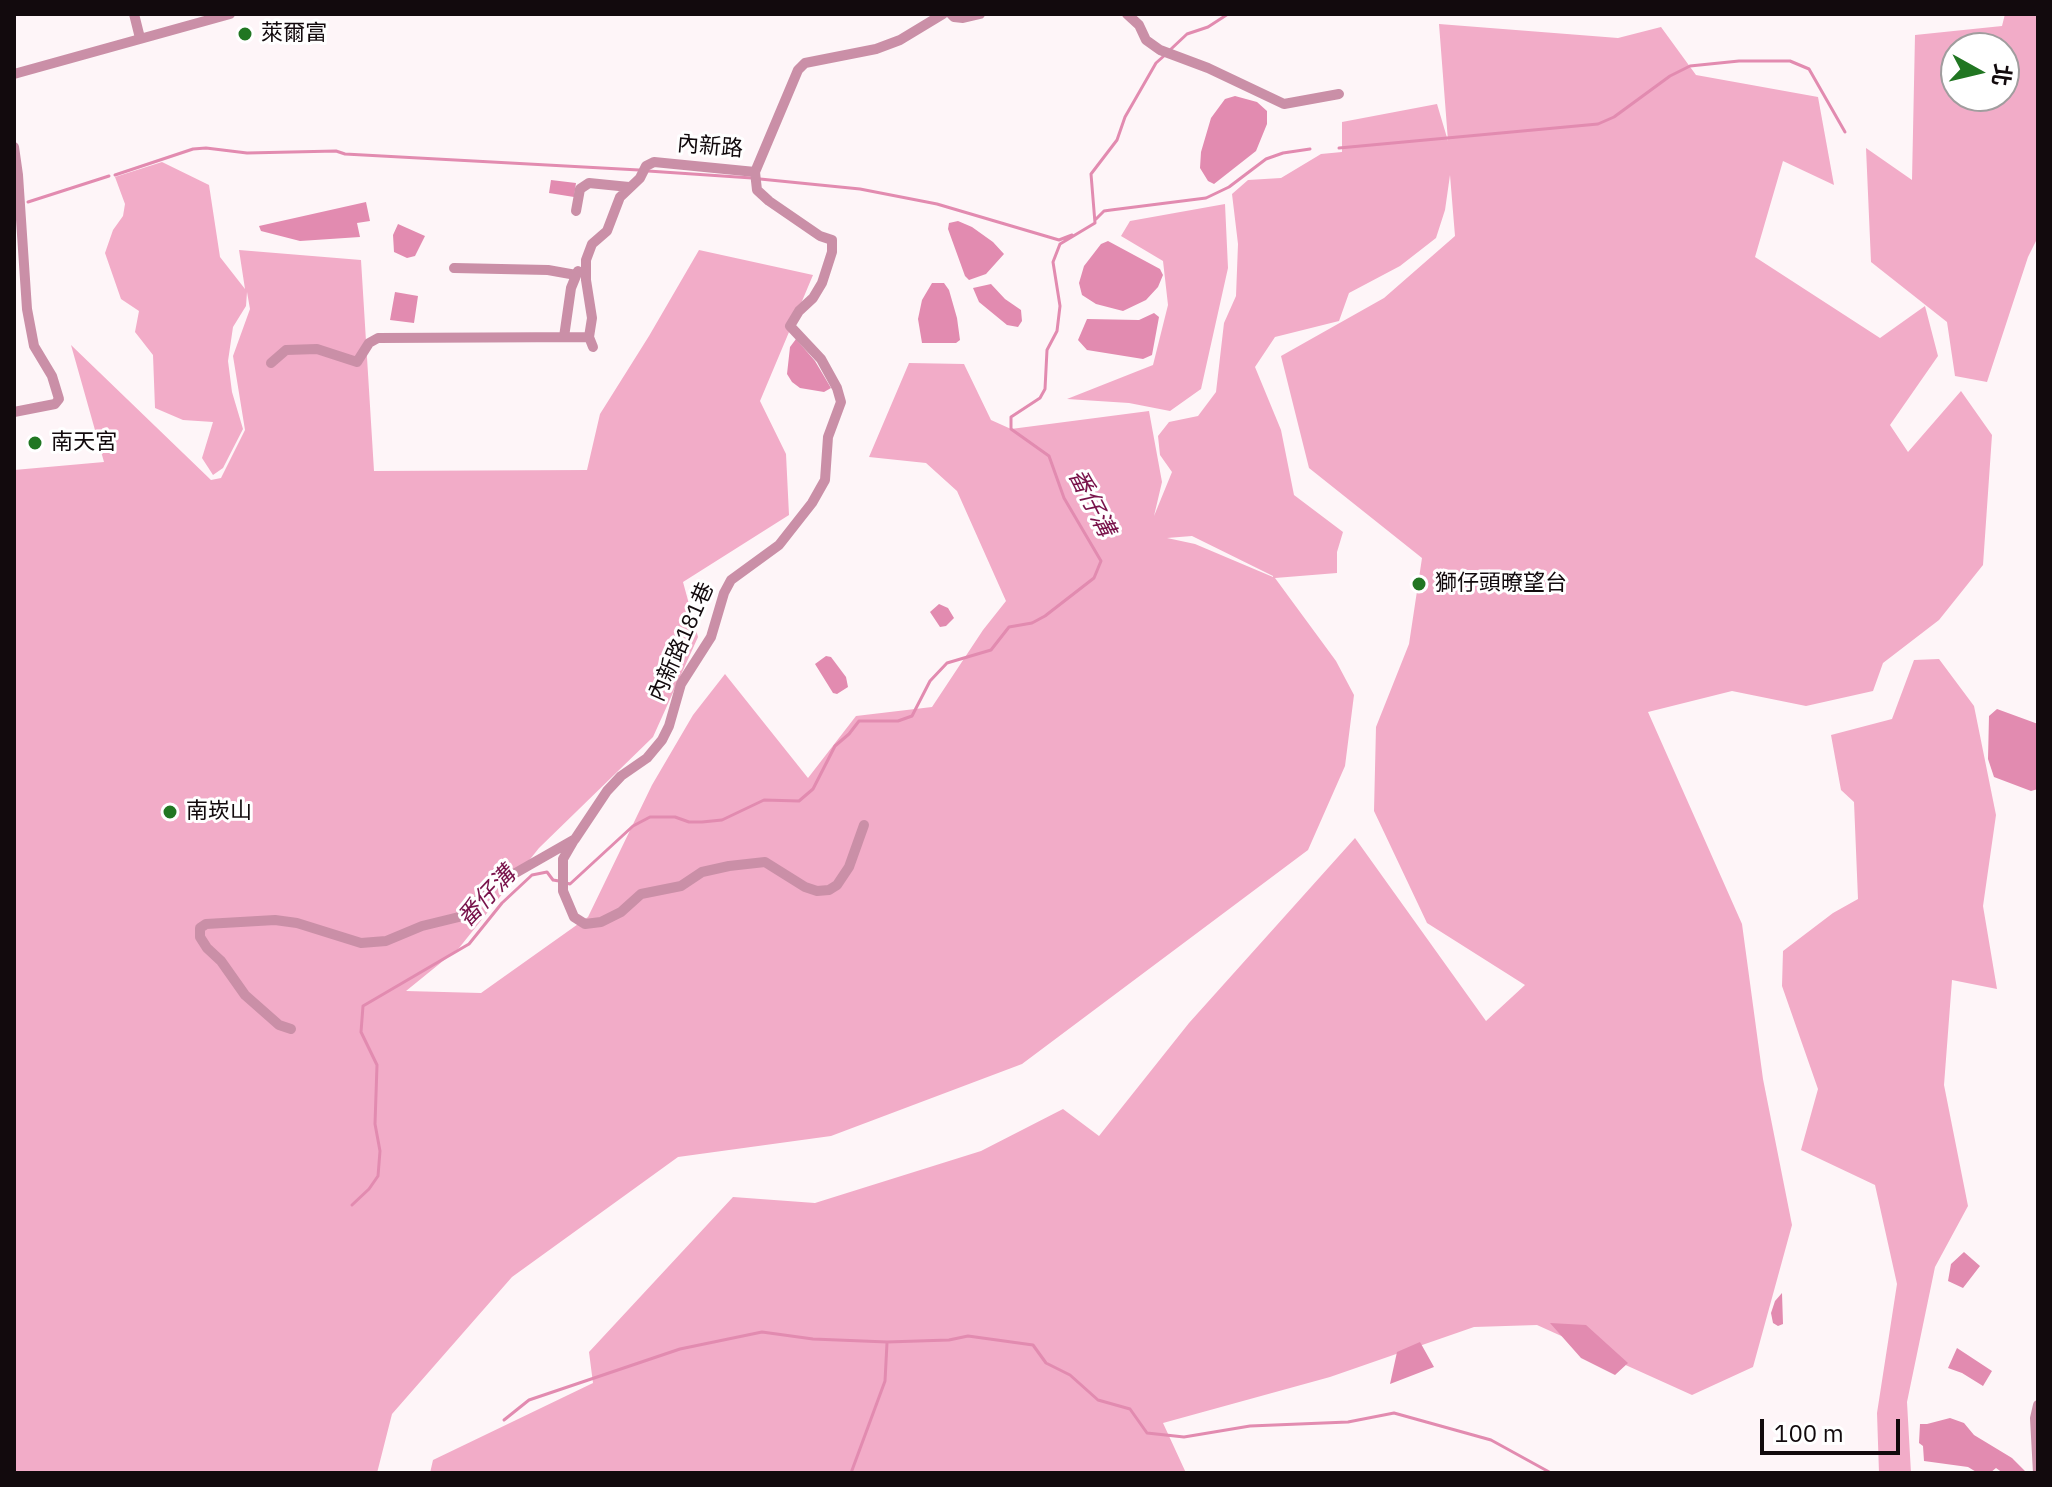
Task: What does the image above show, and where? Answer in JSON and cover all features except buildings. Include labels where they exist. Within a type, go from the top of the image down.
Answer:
[{"type":"street","points":[[134,14],[140,38]]},
{"type":"street","points":[[14,74],[230,14]]},
{"type":"street","name":"內新路","points":[[576,275],[586,265],[592,244],[607,231],[620,197],[640,178],[646,166],[654,162],[755,172],[798,70],[805,63],[876,49],[900,40],[943,14]]},
{"type":"street","points":[[951,14],[963,18],[980,14]]},
{"type":"street","points":[[1127,14],[1139,25],[1146,40],[1160,50],[1208,68],[1284,104],[1339,94]]},
{"type":"street","points":[[14,147],[27,309],[34,346],[52,376],[59,399],[55,404],[14,412]]},
{"type":"street","name":"內新路181巷","points":[[291,1029],[279,1025],[245,995],[221,961],[207,948],[200,937],[200,928],[206,924],[275,920],[371,943],[386,941],[422,926],[463,916],[491,887],[575,839],[607,791],[621,776],[647,758],[662,740],[681,684],[711,637],[731,580],[779,545],[812,503],[825,480],[828,437],[841,402],[821,359],[790,326],[822,283],[832,252],[832,240],[820,236],[769,201],[757,190],[755,172]]},
{"type":"street","points":[[576,211],[580,189],[589,183],[629,187]]},
{"type":"street","points":[[271,363],[286,350],[317,349],[357,362],[369,343],[378,338],[564,337],[591,342],[592,318],[586,265]]},
{"type":"street","points":[[454,268],[548,270],[576,275],[564,337]]},
{"type":"street","points":[[575,839],[563,859],[563,891],[574,917],[585,924],[601,922],[621,912],[641,894],[681,886],[702,872],[729,866],[765,862],[805,887],[817,891],[829,890],[837,885],[849,867],[864,825]]},
{"type":"street","points":[[2038,1405],[2035,1418],[2038,1473]]},
{"type":"shaded area","points":[[2005,14],[2038,14],[2038,237],[2028,257],[1987,382],[1955,376],[1947,322],[1871,262],[1866,148],[1912,180],[1915,35],[1940,32],[1940,112],[2020,112],[2020,32],[1944,32],[2002,26]]},
{"type":"shaded area","points":[[1439,24],[1618,38],[1661,27],[1696,75],[1818,97],[1834,185],[1783,161],[1755,257],[1880,338],[1925,306],[1938,356],[1890,425],[1908,452],[1961,391],[1992,435],[1983,565],[1939,620],[1883,663],[1873,691],[1806,706],[1732,691],[1648,712],[1742,924],[1763,1079],[1792,1225],[1753,1367],[1692,1395],[1537,1325],[1474,1327],[1330,1377],[1163,1423],[1186,1473],[430,1473],[433,1460],[593,1383],[589,1352],[733,1197],[815,1203],[981,1151],[1063,1109],[1099,1136],[1189,1023],[1355,838],[1486,1021],[1525,985],[1427,923],[1374,811],[1376,727],[1409,644],[1422,558],[1309,468],[1281,356],[1384,298],[1455,236],[1450,175],[1445,210],[1436,238],[1400,266],[1349,293],[1339,321],[1275,337],[1255,367],[1281,430],[1294,495],[1343,532],[1337,552],[1337,573],[1275,578],[1336,661],[1354,695],[1345,766],[1308,850],[1022,1064],[831,1136],[678,1157],[512,1277],[392,1414],[377,1473],[14,1473],[14,470],[104,462],[71,345],[211,480],[221,478],[245,430],[233,356],[250,309],[247,292],[246,306],[233,327],[228,361],[232,392],[243,429],[223,468],[213,475],[202,458],[213,422],[183,420],[155,408],[153,355],[135,332],[139,311],[121,299],[105,253],[113,230],[123,216],[125,204],[115,177],[162,162],[209,185],[220,257],[245,289],[239,250],[361,260],[374,471],[587,470],[600,414],[699,250],[813,275],[760,401],[786,454],[789,515],[683,582],[698,637],[653,737],[539,848],[459,948],[406,991],[481,993],[588,917],[652,785],[693,715],[725,674],[808,778],[856,716],[932,707],[1006,601],[957,491],[926,463],[869,457],[909,363],[964,364],[991,420],[1011,429],[1149,411],[1162,482],[1154,516],[1172,472],[1160,455],[1158,436],[1169,422],[1198,416],[1216,392],[1224,323],[1236,296],[1238,244],[1232,194],[1248,180],[1281,178],[1321,154],[1342,152],[1342,122],[1437,104],[1448,141]],"holes":[[[1192,536],[1273,576],[1195,544],[1167,538]]]},
{"type":"shaded area","points":[[1235,96],[1257,102],[1267,111],[1267,124],[1256,151],[1214,184],[1208,181],[1200,168],[1201,152],[1211,118],[1225,99]]},
{"type":"shaded area","points":[[551,180],[576,183],[574,197],[549,193]]},
{"type":"shaded area","points":[[366,202],[370,221],[357,223],[360,237],[300,241],[261,231],[259,226]]},
{"type":"shaded area","points":[[1225,204],[1228,268],[1201,389],[1170,411],[1129,403],[1067,399],[1153,365],[1168,305],[1163,261],[1121,236],[1130,221]]},
{"type":"shaded area","points":[[958,221],[993,242],[1004,254],[986,274],[969,280],[948,229],[949,223]]},
{"type":"shaded area","points":[[398,224],[425,236],[415,256],[407,258],[394,252],[393,235]]},
{"type":"shaded area","points":[[1108,241],[1160,269],[1163,275],[1158,287],[1146,300],[1123,311],[1096,304],[1082,295],[1079,283],[1084,266],[1101,244]]},
{"type":"shaded area","points":[[932,283],[944,283],[949,290],[960,340],[956,343],[922,343],[918,319],[922,300]]},
{"type":"shaded area","points":[[991,284],[1021,310],[1022,321],[1018,327],[1007,325],[979,302],[973,288]]},
{"type":"shaded area","points":[[395,292],[418,296],[414,323],[390,320]]},
{"type":"shaded area","points":[[1154,313],[1159,317],[1152,355],[1143,359],[1087,350],[1078,340],[1087,319],[1139,320]]},
{"type":"shaded area","points":[[796,339],[815,361],[831,388],[824,392],[800,388],[792,382],[787,374],[790,347]]},
{"type":"shaded area","points":[[939,604],[948,608],[954,618],[946,626],[940,627],[930,612]]},
{"type":"shaded area","points":[[826,656],[831,657],[846,677],[848,687],[837,694],[833,693],[815,664]]},
{"type":"shaded area","points":[[1939,659],[1974,706],[1996,815],[1983,906],[1997,989],[1952,980],[1944,1085],[1968,1206],[1935,1267],[1907,1402],[1911,1473],[1879,1473],[1877,1413],[1897,1284],[1875,1185],[1801,1150],[1818,1089],[1782,986],[1783,951],[1833,913],[1858,899],[1854,802],[1841,790],[1831,735],[1892,719],[1914,660]]},
{"type":"shaded area","points":[[1997,709],[2038,724],[2038,789],[2031,791],[1994,777],[1988,759],[1989,716]]},
{"type":"shaded area","points":[[1964,1252],[1980,1266],[1963,1288],[1948,1281],[1951,1264]]},
{"type":"shaded area","points":[[1782,1293],[1783,1324],[1778,1326],[1773,1323],[1771,1313]]},
{"type":"shaded area","points":[[1550,1323],[1586,1325],[1628,1363],[1615,1375],[1581,1358]]},
{"type":"shaded area","points":[[1420,1342],[1434,1367],[1390,1384],[1397,1352]]},
{"type":"shaded area","points":[[1957,1348],[1992,1371],[1983,1386],[1948,1368]]},
{"type":"shaded area","points":[[1950,1418],[1964,1423],[1974,1435],[2012,1458],[2027,1473],[2003,1473],[1996,1468],[1990,1473],[1978,1473],[1968,1467],[1924,1461],[1923,1446],[1919,1443],[1920,1424]]},
{"type":"waterway","name":"番仔溝","points":[[1170,50],[1187,34],[1208,27],[1228,14]]},
{"type":"waterway","name":"番仔溝","points":[[566,883],[570,884],[633,826],[650,817],[675,817],[689,822],[722,820],[764,800],[799,801],[813,789],[835,746],[859,721],[898,721],[912,716],[930,681],[947,663],[991,650],[1009,627],[1032,623],[1045,616],[1094,578],[1101,561],[1064,498],[1049,456],[1011,429],[1011,417],[1040,398],[1045,389],[1047,350],[1057,331],[1060,306],[1053,262],[1060,244],[1095,223],[1091,174],[1117,140],[1125,117],[1156,63],[1165,55]]},
{"type":"waterway","points":[[1339,148],[1598,124],[1614,117],[1670,76],[1690,66],[1739,61],[1790,61],[1809,69],[1845,132]]},
{"type":"waterway","points":[[115,175],[193,149],[206,148],[247,153],[336,151],[345,154],[639,170]]},
{"type":"waterway","points":[[1095,220],[1104,211],[1206,198],[1229,187],[1266,159],[1310,149]]},
{"type":"waterway","points":[[648,171],[752,178]]},
{"type":"waterway","points":[[28,202],[109,176]]},
{"type":"waterway","points":[[760,179],[860,189],[937,204],[1059,240],[1072,235]]},
{"type":"waterway","name":"番仔溝","points":[[352,1205],[378,1176],[380,1151],[375,1124],[377,1065],[361,1032],[363,1006],[469,944],[502,903],[532,875],[547,872],[553,880],[559,881]]},
{"type":"waterway","points":[[504,1420],[529,1400],[680,1349],[762,1332],[813,1339],[887,1342],[949,1340],[968,1336],[1033,1345],[1046,1363],[1070,1375],[1098,1400],[1130,1409],[1147,1433],[1184,1437],[1250,1426],[1348,1422],[1394,1413],[1491,1440],[1551,1473]]},
{"type":"waterway","points":[[851,1473],[885,1381],[887,1343]]},
{"type":"place","name":"萊爾富","points":[[245,34]]},
{"type":"place","name":"南天宮","points":[[35,443]]},
{"type":"place","name":"獅仔頭暸望台","points":[[1419,584]]},
{"type":"place","name":"南崁山","points":[[170,812]]}]
